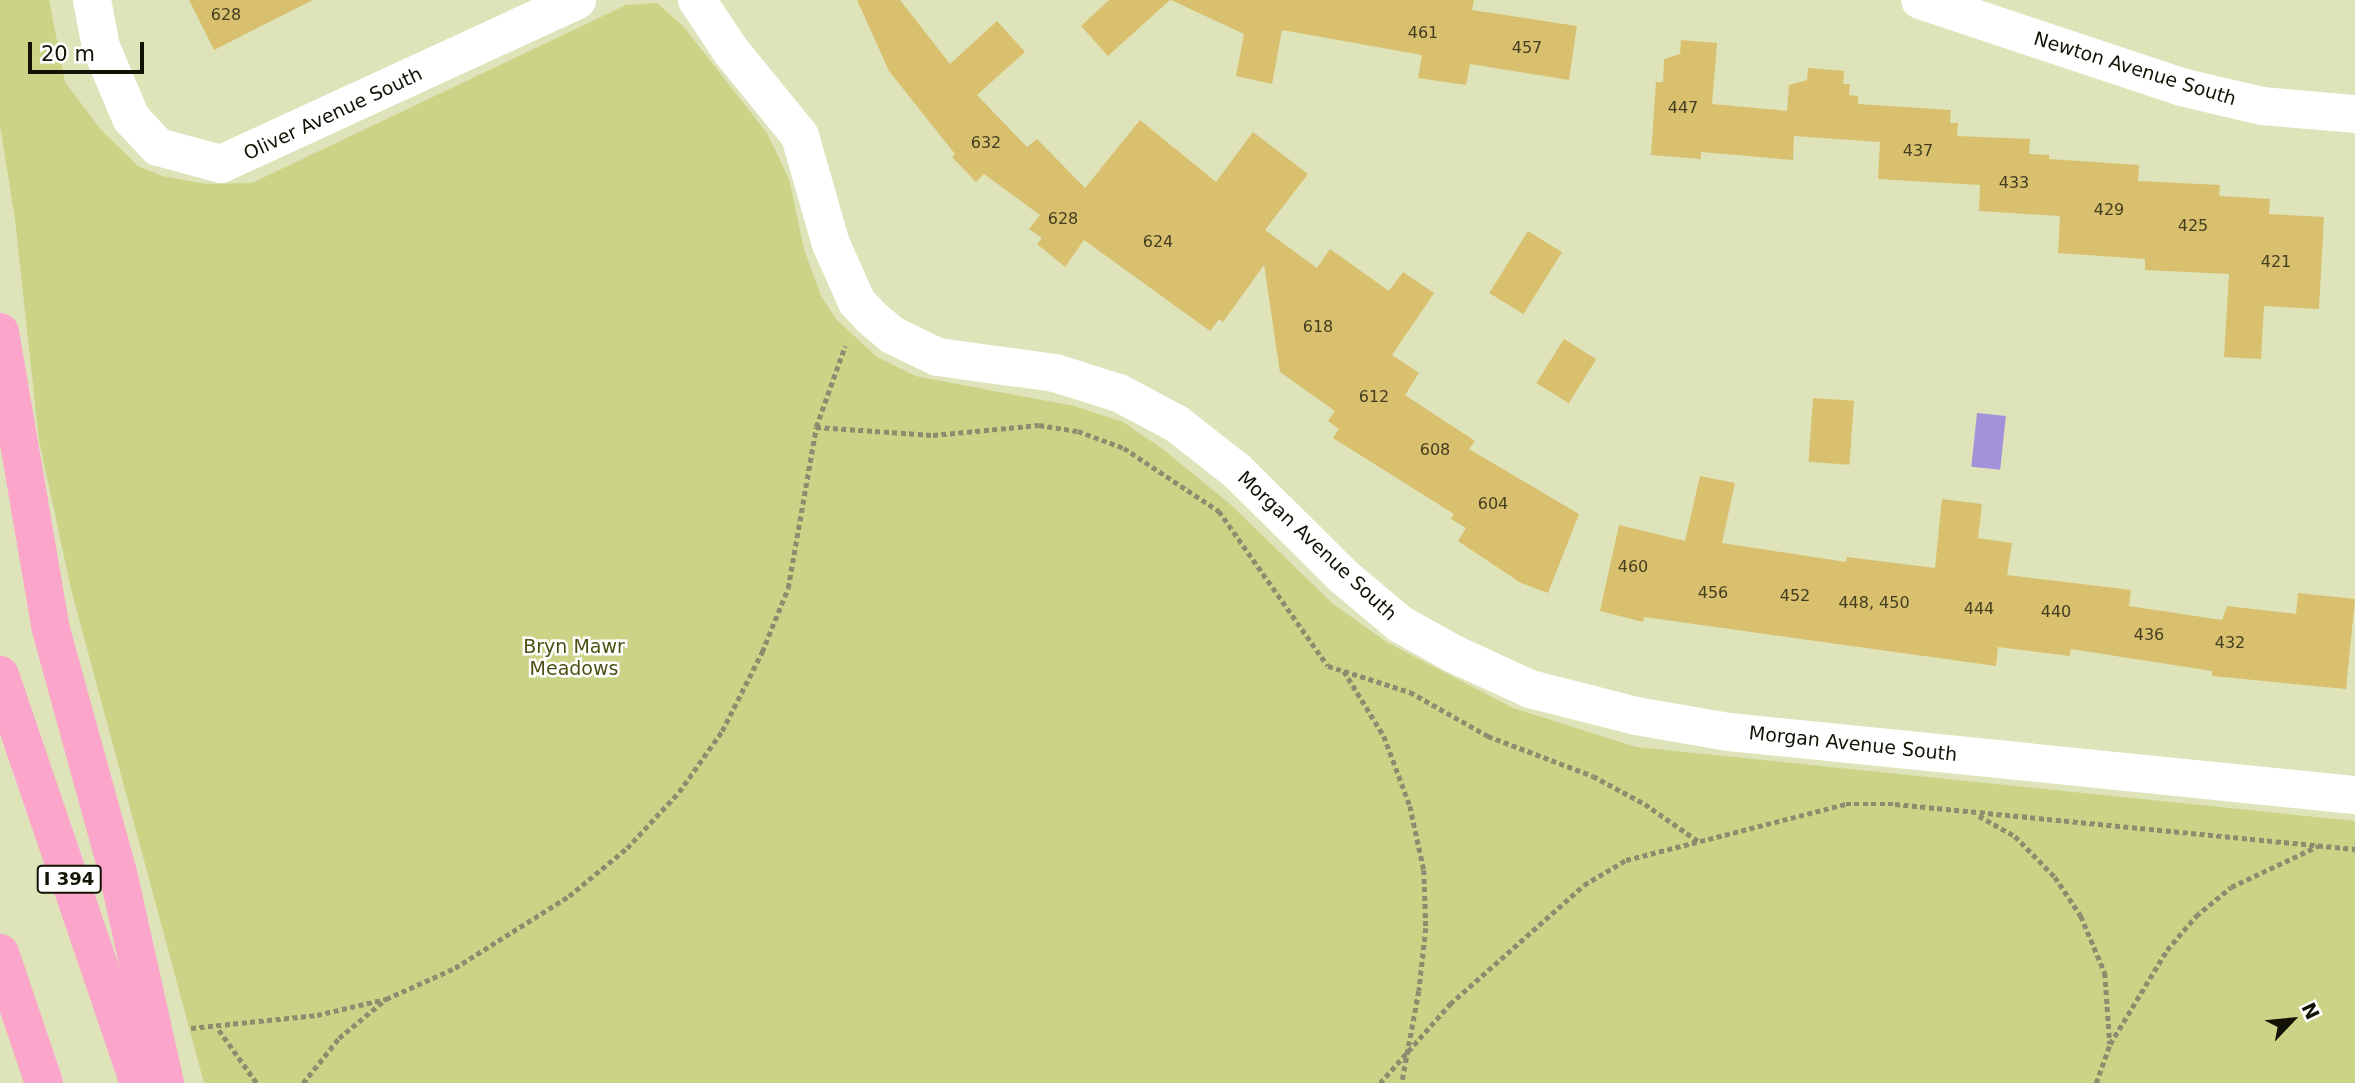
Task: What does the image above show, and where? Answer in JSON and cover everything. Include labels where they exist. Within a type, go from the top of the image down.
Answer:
[{"type":"highway","points":[[0,332],[50,626],[118,873],[165,1083]]},
{"type":"highway","name":"I 394","points":[[0,675],[139,1083]]},
{"type":"highway","points":[[0,953],[44,1083]]},
{"type":"street","name":"Oliver Avenue South","points":[[92,0],[101,47],[131,118],[158,147],[221,164],[577,0]]},
{"type":"street","name":"Morgan Avenue South","points":[[697,0],[731,51],[800,136],[831,244],[857,302],[892,335],[938,357],[1055,373],[1119,393],[1177,424],[1237,471],[1343,576],[1399,624],[1530,689],[1636,716],[1729,732],[2355,795]]},
{"type":"street","name":"Newton Avenue South","points":[[1920,0],[2181,87],[2262,106],[2355,114]]},
{"type":"path","points":[[257,1083],[218,1029],[317,1015],[386,999],[455,968],[569,896],[627,848],[679,792],[722,732],[788,587],[816,427],[841,350],[872,318]]},
{"type":"path","points":[[816,427],[933,435],[1040,425],[1078,431],[1124,448],[1219,512],[1328,666],[1410,692],[1488,736],[1593,776],[1645,804],[1701,843]]},
{"type":"path","points":[[1343,670],[1384,736],[1410,806],[1424,870],[1426,929],[1402,1083]]},
{"type":"path","points":[[1380,1083],[1450,1004],[1584,886],[1626,860],[1846,804],[1895,804],[1975,814],[2355,849]]},
{"type":"path","points":[[1975,814],[2015,836],[2055,877],[2081,916],[2105,972],[2110,1044]]},
{"type":"path","points":[[2096,1083],[2110,1044],[2167,950],[2196,916],[2231,887],[2319,845]]},
{"type":"path","points":[[303,1083],[339,1038],[386,999]]},
{"type":"green space","name":"Bryn Mawr Meadows","points":[[0,0],[49,0],[65,82],[101,130],[138,166],[162,176],[206,184],[252,183],[626,5],[657,3],[683,26],[767,133],[789,179],[804,249],[821,296],[836,319],[877,357],[915,376],[1074,406],[1123,422],[1164,450],[1231,505],[1333,604],[1388,643],[1513,708],[1636,747],[2355,821],[2355,1083],[204,1083],[71,589],[39,440],[15,220],[0,125]]},
{"type":"shaded area","points":[[1977,413],[2006,416],[2000,470],[1971,467]]},
{"type":"building","points":[[189,0],[313,0],[214,50]]},
{"type":"building","points":[[857,0],[900,0],[950,64],[997,21],[1025,52],[977,95],[1027,147],[1037,139],[1085,188],[1140,120],[1216,182],[1253,132],[1308,174],[1265,230],[1317,268],[1330,249],[1389,291],[1403,272],[1434,293],[1392,355],[1419,373],[1405,395],[1475,441],[1469,449],[1579,514],[1548,593],[1521,583],[1458,541],[1466,528],[1451,519],[1454,514],[1333,438],[1339,429],[1328,421],[1335,411],[1280,372],[1264,265],[1223,322],[1219,319],[1210,331],[1084,240],[1065,267],[1037,244],[1042,238],[1029,229],[1040,215],[984,174],[976,182],[952,157],[955,154],[889,71]]},
{"type":"building","points":[[1109,0],[1170,0],[1108,56],[1081,26]]},
{"type":"building","points":[[1171,0],[1474,0],[1472,10],[1577,26],[1569,80],[1470,64],[1466,85],[1418,78],[1422,55],[1282,30],[1272,84],[1236,76],[1244,34]]},
{"type":"building","points":[[1681,40],[1717,43],[1712,104],[1787,111],[1789,85],[1807,80],[1808,68],[1844,71],[1843,84],[1850,84],[1849,95],[1858,96],[1858,104],[1951,110],[1950,123],[1958,123],[1957,136],[2030,139],[2029,154],[2049,155],[2049,159],[2139,165],[2138,181],[2220,185],[2219,196],[2270,199],[2269,214],[2324,217],[2319,309],[2264,306],[2261,359],[2224,357],[2229,274],[2145,270],[2145,259],[2058,253],[2060,216],[1979,211],[1980,185],[1878,179],[1880,142],[1794,136],[1793,160],[1701,152],[1701,159],[1651,155],[1656,82],[1663,82],[1664,59],[1680,54]]},
{"type":"building","points":[[1528,231],[1562,252],[1523,314],[1489,293]]},
{"type":"building","points":[[1564,339],[1596,359],[1569,403],[1536,383]]},
{"type":"building","points":[[1813,398],[1854,401],[1849,465],[1809,462]]},
{"type":"building","points":[[1700,476],[1735,483],[1722,543],[1846,562],[1847,557],[1935,568],[1942,499],[1982,504],[1978,538],[2012,543],[2007,575],[2131,590],[2129,606],[2222,620],[2227,606],[2296,614],[2298,593],[2355,599],[2346,689],[2212,676],[2212,671],[2071,649],[2070,656],[1998,647],[1996,666],[1644,617],[1643,622],[1600,611],[1619,525],[1685,541]]}]
